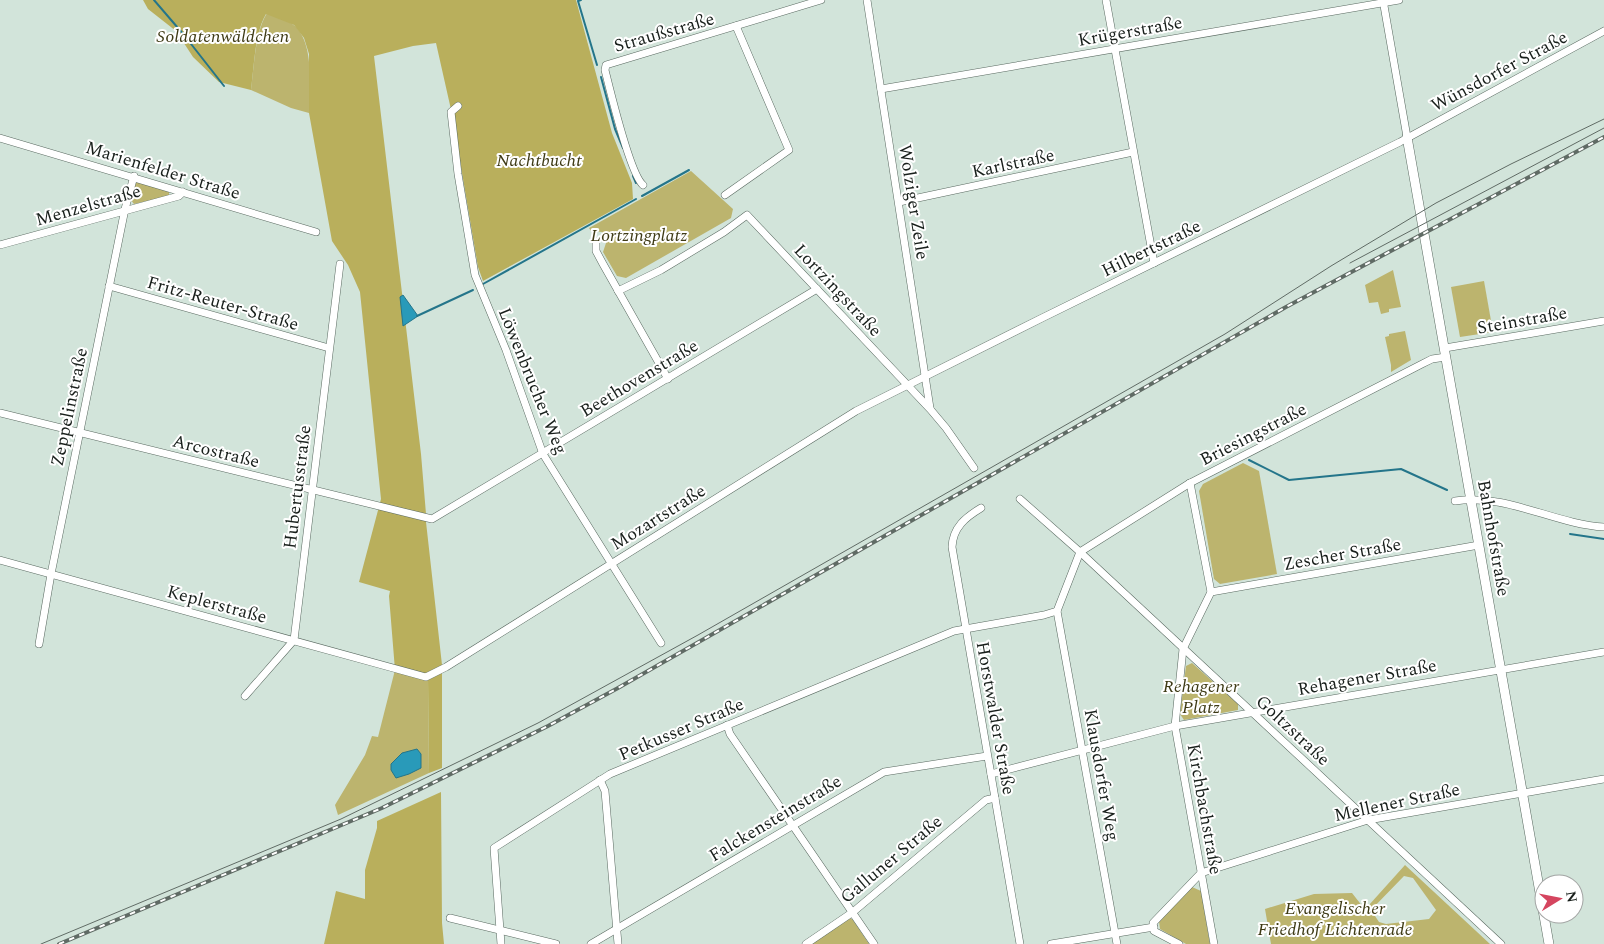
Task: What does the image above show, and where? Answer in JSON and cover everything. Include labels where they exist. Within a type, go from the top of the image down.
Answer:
[{"type":"street","name":"Straußstraße","points":[[643,185],[638,177],[620,126],[605,70],[608,63],[821,0]]},
{"type":"street","name":"Wolziger Zeile","points":[[867,0],[930,409]]},
{"type":"street","points":[[1106,0],[1154,263]]},
{"type":"street","name":"Krügerstraße","points":[[881,89],[1384,1],[1399,0]]},
{"type":"street","points":[[1384,1],[1407,137]]},
{"type":"street","points":[[725,195],[789,150],[736,26]]},
{"type":"street","name":"Wünsdorfer Straße","points":[[1407,137],[1604,31]]},
{"type":"street","name":"Löwenbrucher Weg","points":[[458,106],[451,112],[455,155],[475,275],[506,350],[543,454],[661,643]]},
{"type":"street","name":"Hilbertstraße","points":[[907,385],[1407,137]]},
{"type":"street","name":"Bahnhofstraße","points":[[1407,137],[1549,944]]},
{"type":"street","name":"Marienfelder Straße","points":[[0,138],[134,176],[316,232]]},
{"type":"street","name":"Karlstraße","points":[[899,202],[1133,152]]},
{"type":"street","name":"Zeppelinstraße","points":[[38,644],[109,286],[134,176]]},
{"type":"street","name":"Menzelstraße","points":[[0,245],[125,209],[179,196],[183,192]]},
{"type":"street","name":"Lortzingstraße","points":[[618,291],[661,270],[724,232],[747,215],[907,385]]},
{"type":"street","points":[[596,243],[596,251],[668,379]]},
{"type":"street","name":"Hubertusstraße","points":[[294,640],[340,264]]},
{"type":"street","name":"Fritz-Reuter-Straße","points":[[109,286],[329,348]]},
{"type":"street","name":"Beethovenstraße","points":[[424,518],[435,518],[817,289]]},
{"type":"street","name":"Steinstraße","points":[[1446,353],[1604,320]]},
{"type":"street","name":"Briesingstraße","points":[[1080,552],[1190,483],[1446,353]]},
{"type":"street","points":[[907,385],[946,428],[974,468]]},
{"type":"street","name":"Mozartstraße","points":[[426,677],[612,564],[856,411],[907,385]]},
{"type":"street","name":"Arcostraße","points":[[0,413],[424,518]]},
{"type":"street","points":[[1190,483],[1210,592]]},
{"type":"street","name":"Goltzstraße","points":[[1020,499],[1080,552],[1501,944]]},
{"type":"street","points":[[1456,501],[1491,500],[1582,525],[1604,527]]},
{"type":"street","name":"Horstwalder Straße","points":[[982,508],[958,526],[952,542],[953,556],[1020,944]]},
{"type":"street","name":"Zescher Straße","points":[[1210,592],[1479,545]]},
{"type":"street","points":[[1057,611],[1080,552]]},
{"type":"street","name":"Keplerstraße","points":[[0,560],[426,677]]},
{"type":"street","name":"Kirchbachstraße","points":[[1210,592],[1183,648],[1175,726],[1214,944]]},
{"type":"street","name":"Petkusser Straße","points":[[500,930],[494,848],[610,774],[945,635],[966,628],[1044,615],[1057,611]]},
{"type":"street","name":"Klausdorfer Weg","points":[[1057,611],[1117,944]]},
{"type":"street","points":[[245,696],[294,640]]},
{"type":"street","name":"Rehagener Straße","points":[[990,774],[1175,726],[1604,652]]},
{"type":"street","points":[[727,726],[730,734],[874,944]]},
{"type":"street","name":"Falckensteinstraße","points":[[591,944],[884,772],[987,756]]},
{"type":"street","name":"Mellener Straße","points":[[1201,873],[1368,820],[1604,779]]},
{"type":"street","points":[[600,780],[605,791],[618,944]]},
{"type":"street","name":"Galluner Straße","points":[[806,944],[853,912],[986,800],[995,798]]},
{"type":"street","points":[[1179,944],[1154,931],[1153,922],[1201,873]]},
{"type":"street","points":[[450,918],[556,944]]},
{"type":"street","points":[[1051,944],[1154,927]]},
{"type":"street","points":[[500,930],[501,944]]},
{"type":"green space","points":[[143,0],[576,0],[612,133],[632,183],[633,199],[483,281],[478,267],[452,114],[436,43],[413,46],[374,56],[421,454],[426,522],[442,665],[442,768],[429,773],[428,679],[395,670],[390,591],[359,582],[381,499],[360,292],[348,265],[332,241],[309,113],[309,54],[304,38],[294,25],[266,14],[257,40],[251,90],[219,82],[193,57],[176,31],[148,9]]},
{"type":"green space","points":[[267,13],[295,26],[306,44],[310,67],[309,113],[291,108],[251,90],[257,40]]},
{"type":"green space","name":"Lortzingplatz","points":[[691,171],[733,209],[731,218],[626,278],[617,276],[603,252],[607,240],[602,232],[591,231],[589,228]]},
{"type":"green space","points":[[136,180],[169,190],[169,196],[134,204],[131,200]]},
{"type":"green space","points":[[1393,270],[1401,307],[1389,309],[1389,312],[1381,314],[1378,302],[1369,303],[1365,285]]},
{"type":"green space","points":[[1484,281],[1493,332],[1460,337],[1451,287]]},
{"type":"green space","points":[[1405,331],[1411,360],[1391,372],[1385,337],[1389,336],[1389,334]]},
{"type":"green space","points":[[1243,463],[1259,471],[1277,574],[1220,584],[1214,579],[1199,491],[1203,484]]},
{"type":"green space","name":"Rehagener Platz","points":[[1192,663],[1238,704],[1238,710],[1184,720],[1180,714],[1186,666]]},
{"type":"green space","points":[[395,670],[428,679],[429,773],[338,815],[335,805],[365,755],[372,736],[378,737]]},
{"type":"green space","points":[[441,792],[442,923],[444,944],[324,944],[336,891],[365,899],[365,870],[377,828],[377,821]]},
{"type":"green space","name":"Evangelischer Friedhof Lichtenrade","points":[[1405,865],[1490,944],[1271,944],[1265,909],[1314,894],[1352,893],[1363,907],[1369,905]],"holes":[[[1404,876],[1413,878],[1436,910],[1429,919],[1386,924],[1379,922],[1371,910]]]},
{"type":"green space","points":[[1192,887],[1201,891],[1210,944],[1186,944],[1160,929],[1159,921]]},
{"type":"green space","points":[[850,918],[869,944],[811,944]]},
{"type":"water","points":[[403,295],[418,316],[403,326],[400,297]]},
{"type":"water","points":[[417,749],[421,754],[421,768],[396,778],[391,770],[391,764],[402,753]]},
{"type":"waterway","points":[[154,0],[224,86]]},
{"type":"waterway","points":[[581,0],[578,1],[597,65]]},
{"type":"waterway","points":[[601,77],[615,129],[623,148]]},
{"type":"waterway","points":[[642,196],[689,170]]},
{"type":"waterway","points":[[633,176],[636,183]]},
{"type":"waterway","points":[[483,284],[636,199]]},
{"type":"waterway","points":[[417,316],[473,290]]},
{"type":"waterway","points":[[1249,460],[1289,480],[1401,469],[1447,490]]},
{"type":"waterway","points":[[1570,534],[1604,539]]},
{"type":"tram line","points":[[41,944],[341,819],[538,723],[698,635],[1225,334],[1331,266],[1436,203],[1604,119]]},
{"type":"tram line","points":[[1350,263],[1604,128]]},
{"type":"railway","points":[[59,944],[382,808],[548,726],[618,688],[1286,307],[1604,137]]},
{"type":"park label","name":"Soldatenwäldchen","points":[[223,36]]},
{"type":"park label","name":"Nachtbucht","points":[[539,160]]}]
